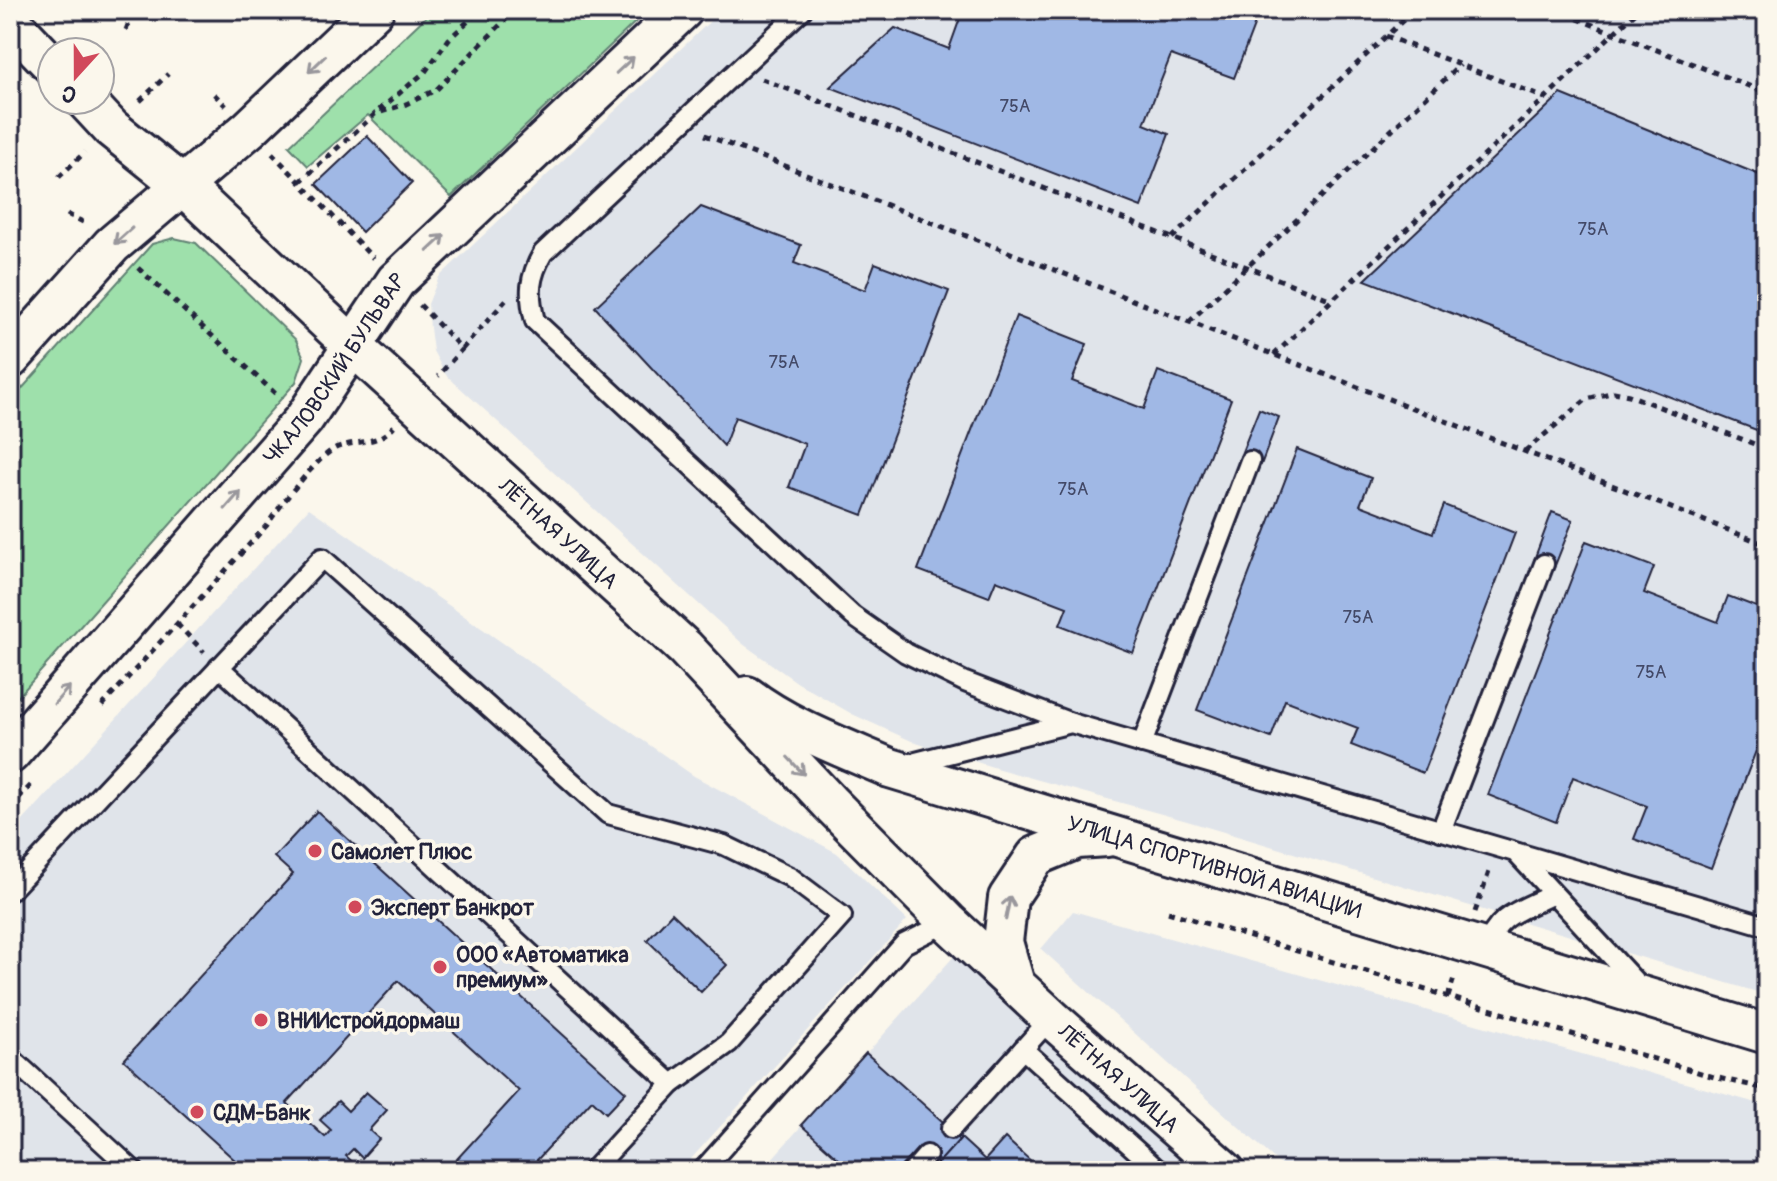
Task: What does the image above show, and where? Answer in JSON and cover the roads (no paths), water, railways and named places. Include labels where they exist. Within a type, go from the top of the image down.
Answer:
[{"type":"street","points":[[10,359],[112,245],[249,129],[374,10]]},
{"type":"street","name":"ЧКАЛОВСКИЙ БУЛЬВАР","points":[[26,763],[304,419],[396,281],[683,10]]},
{"type":"street","points":[[10,21],[36,48]]},
{"type":"street","name":"ЛЁТНАЯ УЛИЦА","points":[[100,116],[182,185],[354,347],[685,648],[831,804],[948,922],[1051,1018],[1225,1171]]},
{"type":"street","name":"УЛИЦА СПОРТИВНОЙ АВИАЦИИ","points":[[685,648],[761,706],[822,738],[890,768],[1767,1034]]},
{"type":"street","points":[[1015,984],[1003,942],[1008,898],[1036,856],[1077,839],[1119,837]]},
{"type":"lane","points":[[802,10],[543,253],[530,284],[529,300],[535,321],[853,616],[906,653],[965,682],[1071,723],[1767,926]]},
{"type":"lane","points":[[1142,744],[1250,461]]},
{"type":"lane","points":[[10,891],[322,558],[608,814],[724,845],[790,877],[842,916],[729,1043],[672,1084],[592,1171]]},
{"type":"lane","points":[[1441,831],[1544,564]]},
{"type":"lane","points":[[219,667],[672,1084]]},
{"type":"lane","points":[[890,768],[1071,723]]},
{"type":"lane","points":[[1515,852],[1654,1001]]},
{"type":"lane","points":[[1486,950],[1490,935],[1502,920],[1553,894]]},
{"type":"lane","points":[[702,1171],[904,944],[948,922]]},
{"type":"lane","points":[[951,1129],[1051,1018]]},
{"type":"lane","points":[[1023,1049],[1159,1171]]},
{"type":"lane","points":[[10,1057],[134,1171]]},
{"type":"lane","points":[[913,1171],[927,1155]]},
{"type":"place","name":"Самолет Плюс","points":[[315,851]]},
{"type":"place","name":"Эксперт Банкрот","points":[[355,907]]},
{"type":"place","name":"ООО «Автоматика премиум»","points":[[440,967]]},
{"type":"place","name":"ВНИИстройдормаш","points":[[261,1020]]},
{"type":"place","name":"СДМ-Банк","points":[[197,1112]]}]
